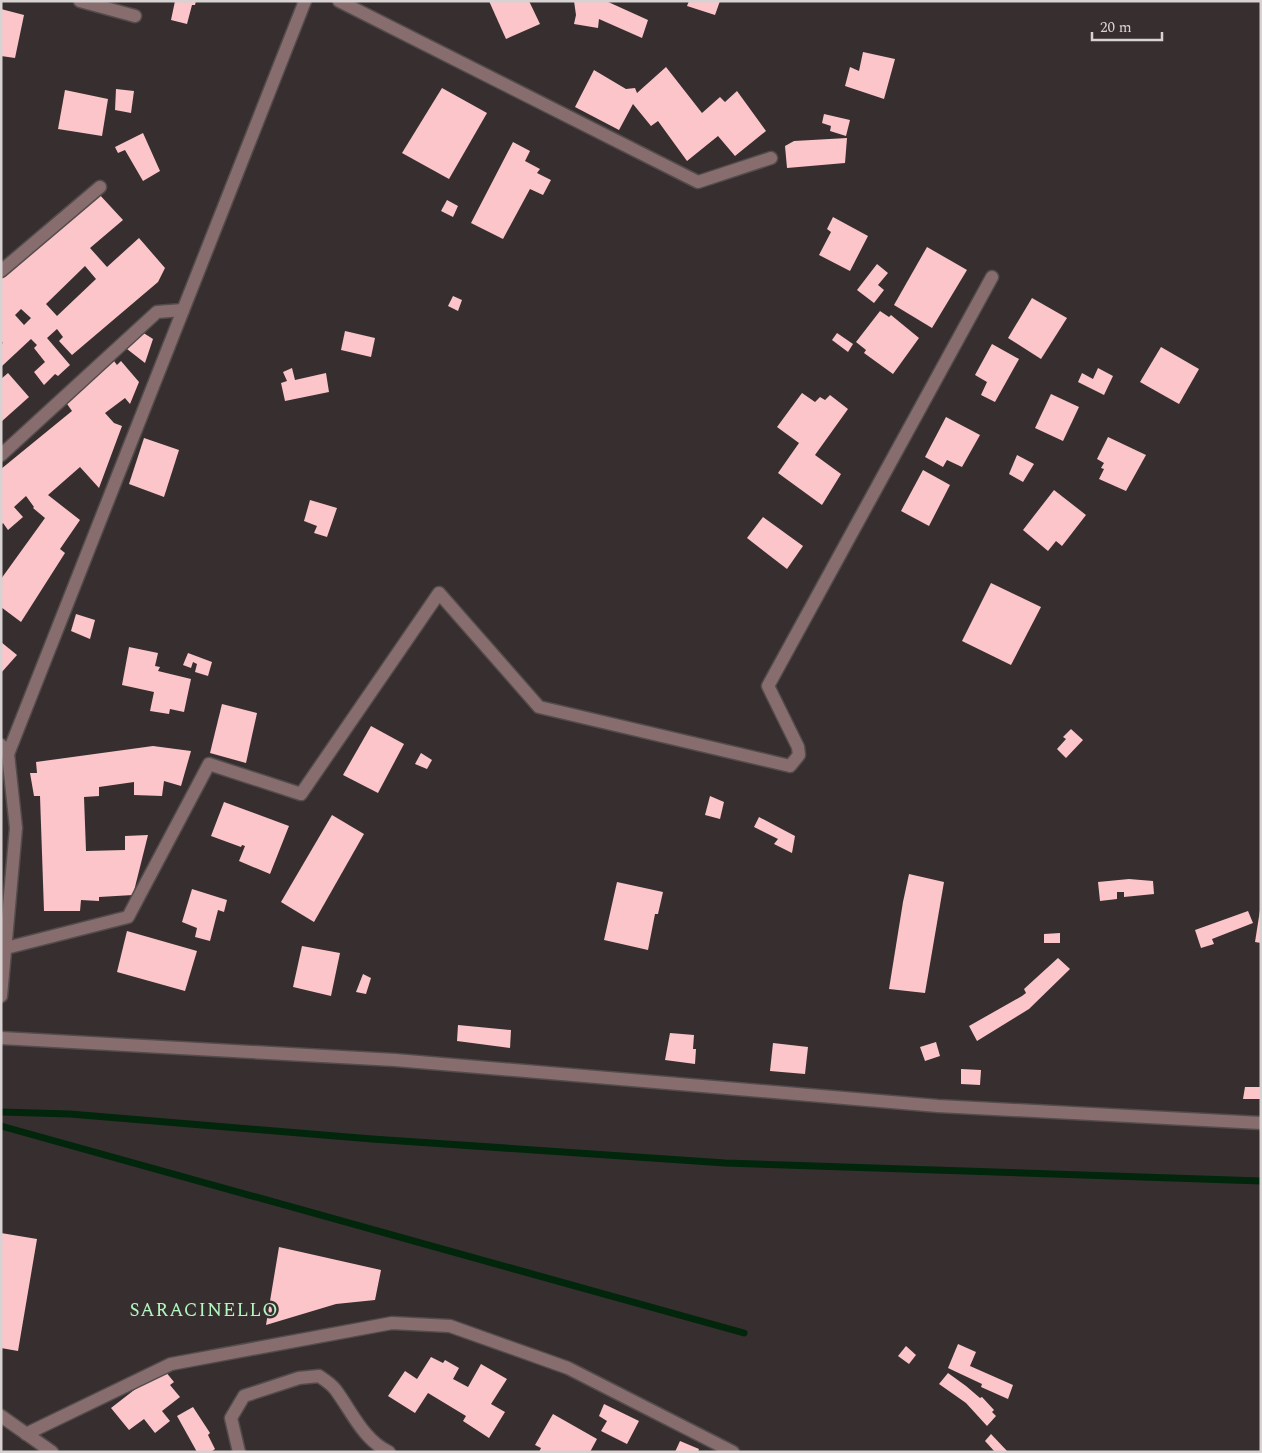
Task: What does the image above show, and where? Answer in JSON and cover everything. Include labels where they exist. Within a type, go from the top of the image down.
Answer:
[{"type":"street","points":[[80,1],[135,16]]},
{"type":"street","points":[[1,996],[16,828],[5,749],[183,310],[305,1]]},
{"type":"street","points":[[339,1],[698,182],[771,158]]},
{"type":"street","points":[[1,270],[100,186]]},
{"type":"street","points":[[6,948],[128,917],[209,764],[301,794],[439,593],[539,707],[790,766],[799,755],[798,747],[768,686],[992,277]]},
{"type":"street","points":[[1,455],[157,312],[183,310]]},
{"type":"street","points":[[1,1038],[395,1060],[938,1106],[1261,1123]]},
{"type":"street","points":[[26,1434],[171,1364],[392,1323],[450,1326],[568,1368],[733,1452]]},
{"type":"street","points":[[239,1452],[231,1418],[244,1396],[299,1378],[320,1376],[334,1387],[368,1436],[389,1452]]},
{"type":"street","points":[[1,1416],[52,1452]]},
{"type":"building","points":[[175,1],[196,1],[195,5],[192,5],[187,24],[171,20]]},
{"type":"building","points":[[489,1],[529,1],[540,24],[506,39]]},
{"type":"building","points":[[574,1],[606,1],[648,20],[642,38],[599,19],[598,28],[574,24],[576,15]]},
{"type":"building","points":[[689,1],[720,1],[715,15],[687,6]]},
{"type":"building","points":[[1,9],[24,15],[15,58],[1,56]]},
{"type":"building","points":[[863,52],[895,59],[884,99],[845,86],[850,67],[859,71]]},
{"type":"building","points":[[666,67],[702,113],[720,97],[725,102],[737,91],[766,131],[735,156],[718,136],[687,161],[658,121],[651,126],[633,104],[619,130],[575,107],[594,70],[626,89],[635,88],[637,93]]},
{"type":"building","points":[[442,88],[487,113],[449,179],[402,153]]},
{"type":"building","points":[[116,89],[134,91],[131,113],[115,110]]},
{"type":"building","points":[[65,90],[108,99],[102,136],[58,129]]},
{"type":"building","points":[[824,114],[850,120],[846,136],[830,131],[831,126],[822,123]]},
{"type":"building","points":[[143,133],[160,171],[143,181],[125,150],[118,153],[115,147]]},
{"type":"building","points":[[847,138],[845,163],[787,168],[785,146],[794,141]]},
{"type":"building","points":[[513,142],[530,151],[525,161],[540,169],[537,173],[551,180],[543,195],[530,189],[503,239],[471,223]]},
{"type":"building","points":[[98,193],[123,220],[90,248],[107,267],[139,238],[165,268],[158,282],[72,355],[59,341],[63,337],[57,329],[47,338],[70,365],[58,376],[55,374],[44,385],[34,372],[45,362],[34,348],[37,345],[31,339],[1,367],[1,344],[3,343],[1,341],[1,279]],"holes":[[[85,266],[96,279],[57,316],[46,304]],[[21,309],[31,318],[24,325],[15,315]]]},
{"type":"building","points":[[447,200],[458,206],[453,217],[441,211]]},
{"type":"building","points":[[833,217],[868,236],[850,271],[819,255],[831,232],[827,229]]},
{"type":"building","points":[[927,247],[967,270],[932,328],[894,305]]},
{"type":"building","points":[[877,264],[888,273],[878,285],[884,290],[874,303],[857,290]]},
{"type":"building","points":[[453,296],[462,300],[458,311],[448,306]]},
{"type":"building","points":[[1032,298],[1067,318],[1041,359],[1008,338]]},
{"type":"building","points":[[880,311],[889,317],[891,315],[919,338],[893,374],[864,353],[866,350],[856,342]]},
{"type":"building","points":[[345,331],[375,338],[371,357],[341,350]]},
{"type":"building","points":[[142,332],[153,339],[145,363],[127,349]]},
{"type":"building","points":[[837,333],[853,344],[848,352],[832,340]]},
{"type":"building","points":[[992,344],[1019,359],[995,402],[981,395],[987,382],[975,375]]},
{"type":"building","points":[[1161,347],[1199,369],[1179,404],[1140,382]]},
{"type":"building","points":[[114,361],[117,365],[121,361],[139,382],[130,404],[125,398],[105,413],[114,423],[122,426],[99,488],[80,467],[48,495],[80,520],[60,549],[65,553],[21,622],[1,607],[1,579],[45,518],[33,508],[26,496],[14,507],[23,517],[8,530],[3,523],[1,525],[1,469],[72,411],[65,401]]},
{"type":"building","points":[[292,368],[295,380],[326,373],[329,392],[285,401],[281,383],[287,381],[283,372]]},
{"type":"building","points":[[1098,368],[1113,376],[1104,395],[1078,382],[1082,373],[1093,379]]},
{"type":"building","points":[[8,373],[29,397],[1,422],[1,379]]},
{"type":"building","points":[[802,393],[815,402],[820,397],[825,400],[830,395],[848,409],[815,455],[841,474],[822,505],[778,473],[799,443],[777,427]]},
{"type":"building","points":[[1051,394],[1079,407],[1063,441],[1035,428]]},
{"type":"building","points":[[946,417],[980,435],[962,467],[947,460],[943,467],[925,457]]},
{"type":"building","points":[[1108,437],[1146,455],[1126,491],[1099,479],[1104,469],[1101,468],[1104,463],[1097,459]]},
{"type":"building","points":[[144,438],[179,450],[164,497],[129,484]]},
{"type":"building","points":[[1017,455],[1034,464],[1023,482],[1009,474]]},
{"type":"building","points":[[923,470],[950,485],[929,526],[901,511]]},
{"type":"building","points":[[1054,490],[1086,515],[1062,546],[1056,541],[1048,551],[1023,530]]},
{"type":"building","points":[[310,500],[337,508],[327,537],[314,533],[317,526],[304,521]]},
{"type":"building","points":[[763,517],[803,546],[787,569],[747,538]]},
{"type":"building","points":[[991,583],[1041,607],[1011,665],[962,641]]},
{"type":"building","points":[[76,614],[95,620],[90,639],[71,631]]},
{"type":"building","points":[[1,642],[17,655],[1,673]]},
{"type":"building","points":[[129,647],[158,653],[155,666],[160,667],[158,671],[191,679],[184,712],[170,709],[169,714],[150,711],[154,692],[122,685]]},
{"type":"building","points":[[188,653],[212,662],[208,676],[195,672],[197,664],[193,662],[191,668],[183,665]]},
{"type":"building","points":[[222,704],[257,713],[246,763],[210,753]]},
{"type":"building","points":[[371,726],[404,744],[378,793],[343,775]]},
{"type":"building","points":[[1071,729],[1083,740],[1066,758],[1057,749],[1066,739],[1063,737]]},
{"type":"building","points":[[153,746],[191,751],[181,786],[164,781],[162,796],[134,795],[134,782],[99,787],[99,796],[84,797],[86,851],[125,850],[125,836],[148,835],[133,895],[99,897],[99,901],[81,900],[80,911],[44,911],[40,796],[34,796],[30,773],[37,773],[36,762]]},
{"type":"building","points":[[421,753],[432,760],[427,769],[415,764]]},
{"type":"building","points":[[710,796],[724,802],[720,819],[705,815]]},
{"type":"building","points":[[224,802],[289,826],[270,874],[239,861],[245,846],[242,845],[241,847],[211,836]]},
{"type":"building","points":[[332,815],[364,834],[314,922],[281,902]]},
{"type":"building","points":[[759,817],[795,836],[792,853],[774,844],[778,839],[754,827]]},
{"type":"building","points":[[909,874],[944,882],[925,993],[889,989]]},
{"type":"building","points":[[1129,879],[1153,881],[1154,894],[1124,897],[1124,892],[1117,892],[1117,899],[1100,901],[1098,882]]},
{"type":"building","points":[[617,882],[663,892],[658,914],[655,914],[648,950],[604,940]]},
{"type":"building","points":[[192,889],[227,900],[224,912],[218,910],[210,941],[195,937],[197,928],[182,922]]},
{"type":"building","points":[[1261,910],[1261,943],[1255,942]]},
{"type":"building","points":[[1248,911],[1253,923],[1212,939],[1214,944],[1201,948],[1195,930]]},
{"type":"building","points":[[127,931],[197,951],[185,991],[117,972]]},
{"type":"building","points":[[1060,933],[1060,943],[1044,943],[1044,934]]},
{"type":"building","points":[[302,946],[340,953],[331,996],[293,987]]},
{"type":"building","points":[[1058,958],[1070,969],[1029,1009],[977,1041],[969,1026],[1026,993],[1024,989]]},
{"type":"building","points":[[363,974],[371,978],[366,994],[356,992]]},
{"type":"building","points":[[458,1025],[511,1030],[510,1048],[457,1041]]},
{"type":"building","points":[[670,1033],[694,1035],[693,1049],[696,1049],[695,1064],[665,1060]]},
{"type":"building","points":[[936,1042],[940,1056],[925,1061],[920,1047]]},
{"type":"building","points":[[773,1043],[808,1047],[805,1074],[770,1071]]},
{"type":"building","points":[[961,1069],[981,1070],[980,1085],[961,1084]]},
{"type":"building","points":[[1245,1087],[1261,1087],[1261,1099],[1243,1099]]},
{"type":"building","points":[[1,1233],[37,1239],[18,1351],[1,1348]]},
{"type":"building","points":[[279,1247],[381,1270],[375,1300],[336,1304],[266,1325]]},
{"type":"building","points":[[958,1344],[976,1352],[970,1366],[1013,1385],[1008,1399],[981,1387],[982,1384],[948,1368]]},
{"type":"building","points":[[906,1346],[916,1355],[909,1364],[898,1356]]},
{"type":"building","points":[[431,1357],[443,1363],[445,1360],[459,1368],[453,1379],[468,1387],[481,1364],[507,1379],[491,1404],[505,1412],[489,1438],[463,1421],[466,1416],[428,1393],[415,1413],[388,1396],[405,1371],[417,1379]]},
{"type":"building","points":[[165,1371],[174,1382],[170,1385],[180,1397],[162,1411],[170,1421],[155,1433],[144,1419],[129,1430],[111,1408],[147,1380]]},
{"type":"building","points":[[948,1373],[980,1398],[982,1397],[994,1410],[992,1412],[996,1416],[987,1426],[966,1403],[939,1384]]},
{"type":"building","points":[[604,1404],[639,1421],[627,1444],[601,1431],[607,1421],[599,1416]]},
{"type":"building","points":[[193,1407],[210,1433],[208,1435],[215,1449],[211,1452],[197,1452],[177,1416]]},
{"type":"building","points":[[553,1414],[597,1439],[590,1452],[539,1452],[541,1448],[535,1445]]},
{"type":"building","points":[[991,1434],[1008,1452],[995,1452],[985,1441]]},
{"type":"building","points":[[680,1441],[699,1449],[698,1452],[675,1452]]},
{"type":"waterway","points":[[1,1112],[70,1114],[372,1139],[725,1163],[1261,1181]]},
{"type":"waterway","points":[[1,1126],[744,1333]]},
{"type":"district","name":"SARACINELLO","points":[[204,1309]]}]
